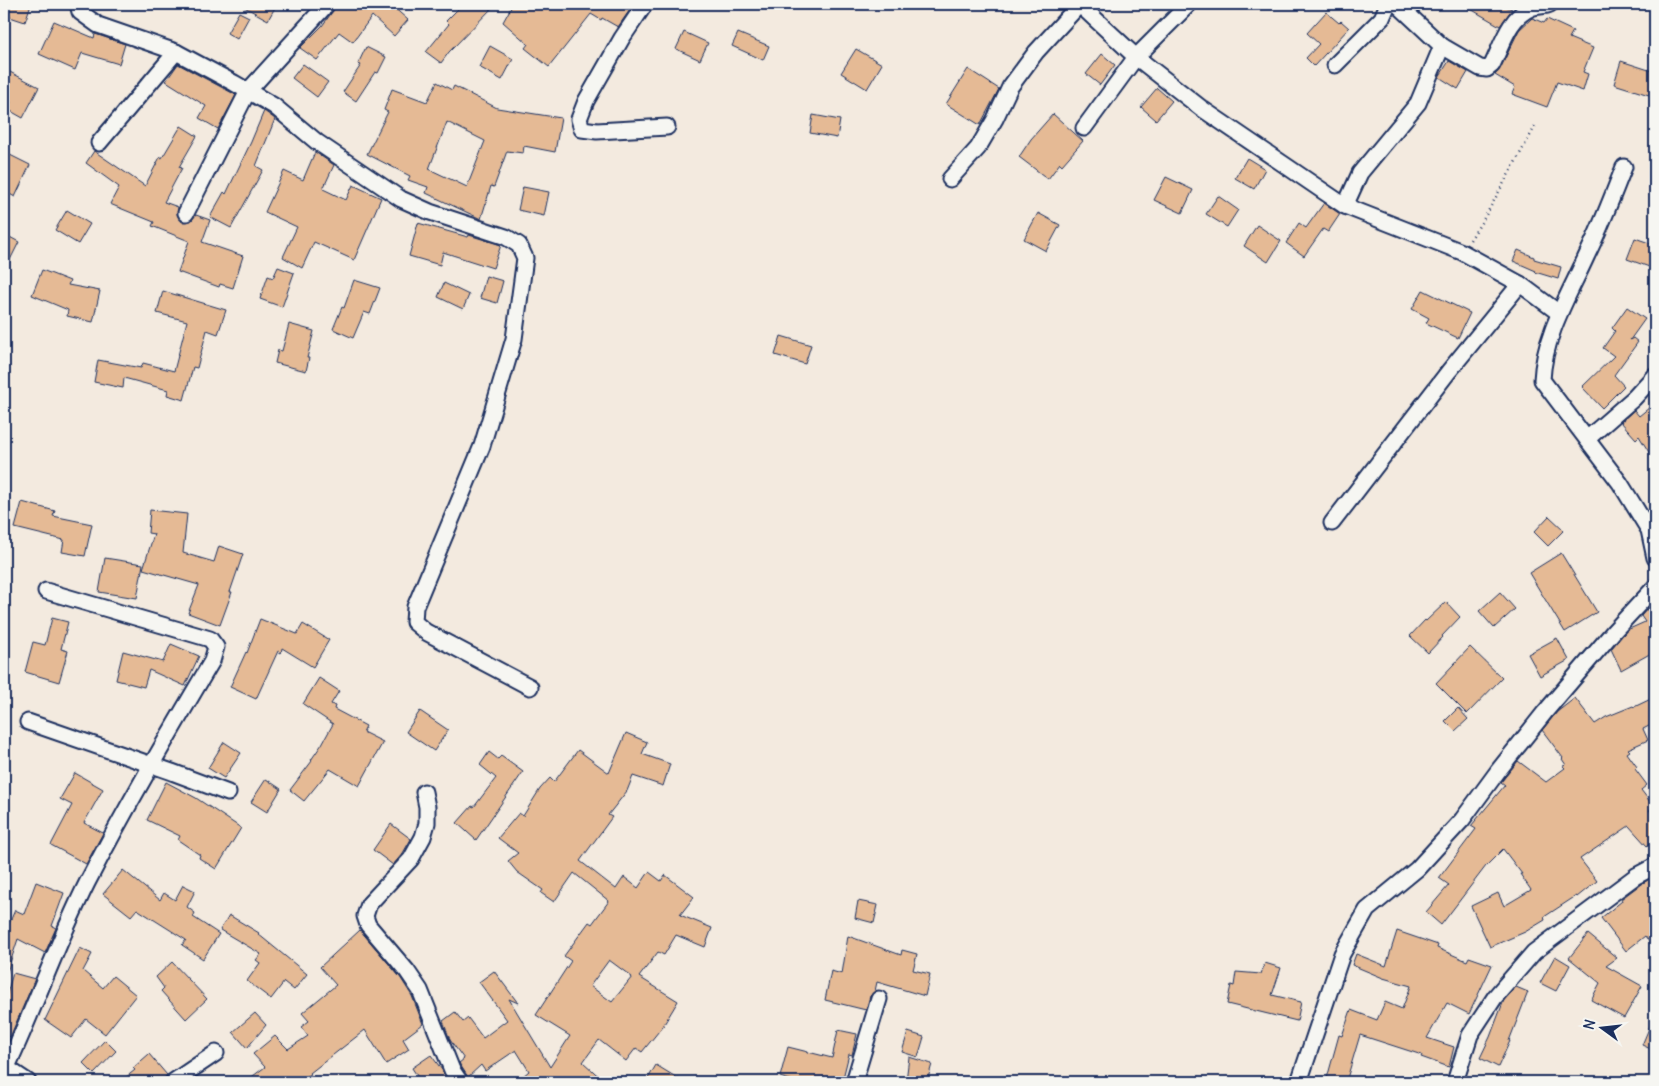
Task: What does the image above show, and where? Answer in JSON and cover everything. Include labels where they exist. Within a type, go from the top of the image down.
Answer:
[{"type":"street","points":[[78,4],[80,12],[98,25],[176,52],[274,106],[317,142],[401,199],[430,212],[506,238],[520,245],[525,258],[514,339],[482,446],[415,607],[414,622],[426,632],[530,687]]},
{"type":"street","points":[[186,213],[248,91],[327,4]]},
{"type":"street","points":[[645,4],[622,38],[586,101],[579,119],[582,129],[597,131],[667,127]]},
{"type":"street","points":[[950,178],[978,148],[1010,86],[1036,52],[1079,4],[1136,57],[1201,108],[1345,206],[1462,252],[1520,284],[1559,313]]},
{"type":"street","points":[[1084,128],[1136,57],[1189,4]]},
{"type":"street","points":[[1335,65],[1382,18],[1388,4]]},
{"type":"street","points":[[1397,4],[1442,46],[1480,68],[1487,69],[1492,65],[1513,21],[1532,7],[1548,6],[1550,4]]},
{"type":"street","points":[[1345,206],[1360,173],[1418,104],[1442,46]]},
{"type":"street","points":[[99,143],[176,52]]},
{"type":"street","points":[[1624,167],[1588,254],[1559,313],[1542,364],[1542,380],[1620,483],[1649,530],[1655,558]]},
{"type":"street","points":[[1332,523],[1449,371],[1520,284]]},
{"type":"street","points":[[1587,439],[1634,398],[1655,375]]},
{"type":"street","points":[[1299,1082],[1342,954],[1367,910],[1417,869],[1462,820],[1545,712],[1614,631],[1655,587]]},
{"type":"street","points":[[28,1082],[5,1067],[26,1028],[57,948],[87,884],[151,765],[212,661],[216,647],[210,639],[46,592]]},
{"type":"street","points":[[28,722],[228,793]]},
{"type":"street","points":[[424,792],[427,822],[423,837],[411,859],[369,904],[365,916],[368,925],[407,971],[420,990],[452,1070],[460,1082]]},
{"type":"street","points":[[1455,1082],[1470,1035],[1495,997],[1534,952],[1636,876],[1655,866]]},
{"type":"street","points":[[854,1082],[879,999]]},
{"type":"street","points":[[173,1082],[216,1053]]},
{"type":"path","points":[[1462,252],[1486,215],[1536,125]]},
{"type":"building","points":[[8,4],[31,4],[25,22],[4,15]]},
{"type":"building","points":[[239,4],[277,4],[268,20]]},
{"type":"building","points":[[338,4],[390,4],[408,20],[394,36],[372,16],[353,42],[339,32],[317,60],[300,48],[322,26]]},
{"type":"building","points":[[463,4],[496,4],[449,52],[441,63],[426,52],[449,24],[446,21]]},
{"type":"building","points":[[513,4],[634,4],[618,27],[591,14],[549,67],[525,48],[528,44],[503,22]]},
{"type":"building","points":[[1462,4],[1509,4],[1507,7],[1512,9],[1500,26]]},
{"type":"building","points":[[239,12],[249,17],[237,39],[227,33]]},
{"type":"building","points":[[1326,12],[1339,23],[1341,21],[1349,28],[1314,66],[1306,58],[1319,44],[1307,33]]},
{"type":"building","points":[[1532,18],[1544,23],[1547,19],[1573,31],[1569,38],[1593,48],[1583,72],[1588,74],[1583,91],[1557,82],[1547,107],[1512,94],[1515,87],[1495,75],[1500,69],[1519,30]]},
{"type":"building","points":[[54,21],[94,38],[95,34],[125,44],[119,64],[82,53],[75,70],[39,54]]},
{"type":"building","points":[[684,32],[708,43],[700,60],[676,49]]},
{"type":"building","points":[[738,33],[769,46],[763,60],[732,46]]},
{"type":"building","points":[[490,46],[513,59],[502,80],[479,67]]},
{"type":"building","points":[[366,47],[386,57],[378,73],[375,72],[356,101],[343,92],[361,65],[358,64]]},
{"type":"building","points":[[856,49],[882,64],[867,89],[841,73]]},
{"type":"building","points":[[1102,54],[1115,65],[1100,85],[1086,74]]},
{"type":"building","points":[[1449,61],[1468,72],[1458,89],[1439,77]]},
{"type":"building","points":[[1621,61],[1655,72],[1649,95],[1614,84]]},
{"type":"building","points":[[178,64],[236,95],[218,129],[199,118],[206,106],[166,81]]},
{"type":"building","points":[[303,64],[328,82],[317,97],[292,78]]},
{"type":"building","points":[[4,69],[39,87],[23,118],[7,109],[11,102],[4,99]]},
{"type":"building","points":[[968,69],[999,89],[980,125],[946,104]]},
{"type":"building","points":[[437,82],[452,90],[454,86],[497,108],[561,118],[555,152],[524,146],[523,153],[507,151],[494,187],[491,186],[481,219],[426,193],[428,187],[408,180],[410,176],[367,154],[388,112],[384,110],[392,89],[427,102]],"holes":[[[447,122],[485,141],[467,187],[429,169]]]},
{"type":"building","points":[[1157,88],[1172,101],[1156,120],[1141,107]]},
{"type":"building","points":[[264,111],[275,119],[256,166],[263,170],[231,228],[210,217],[224,192],[226,194]]},
{"type":"building","points":[[1053,114],[1083,141],[1062,165],[1060,163],[1048,179],[1019,157],[1031,139]]},
{"type":"building","points":[[813,115],[840,120],[837,138],[810,133]]},
{"type":"building","points":[[181,126],[197,136],[179,167],[182,168],[164,202],[178,207],[177,214],[182,222],[191,221],[196,215],[210,220],[202,242],[243,256],[233,288],[220,284],[219,287],[178,272],[189,241],[152,226],[154,222],[110,204],[119,187],[86,163],[94,151],[145,186],[160,157],[162,158]]},
{"type":"building","points":[[4,152],[30,165],[15,197],[4,191]]},
{"type":"building","points":[[315,152],[334,165],[323,189],[346,200],[353,185],[381,198],[354,260],[314,242],[302,268],[283,257],[297,227],[265,212],[284,171],[303,180]]},
{"type":"building","points":[[1247,158],[1265,169],[1254,189],[1235,178]]},
{"type":"building","points":[[1166,177],[1193,190],[1182,213],[1154,200]]},
{"type":"building","points":[[523,187],[549,192],[544,216],[518,210]]},
{"type":"building","points":[[1218,196],[1238,210],[1227,227],[1206,214]]},
{"type":"building","points":[[1324,203],[1340,214],[1328,232],[1323,229],[1304,256],[1286,243],[1299,223],[1306,228]]},
{"type":"building","points":[[67,210],[90,224],[78,244],[55,230]]},
{"type":"building","points":[[1038,213],[1060,225],[1046,251],[1024,239]]},
{"type":"building","points":[[418,223],[501,245],[493,268],[443,252],[440,265],[409,256]]},
{"type":"building","points":[[1257,225],[1281,241],[1268,262],[1244,246]]},
{"type":"building","points":[[4,234],[19,242],[4,272]]},
{"type":"building","points":[[1635,238],[1655,245],[1655,269],[1627,259]]},
{"type":"building","points":[[1518,250],[1534,257],[1534,259],[1561,267],[1558,279],[1535,272],[1513,261]]},
{"type":"building","points":[[278,267],[294,273],[282,307],[260,299],[268,276],[273,278]]},
{"type":"building","points":[[42,270],[70,281],[68,285],[100,291],[93,322],[67,316],[68,310],[32,295]]},
{"type":"building","points":[[486,276],[503,281],[497,303],[480,298]]},
{"type":"building","points":[[354,280],[380,288],[370,314],[364,312],[353,338],[333,329],[342,307],[344,308]]},
{"type":"building","points":[[444,283],[469,295],[463,309],[438,297]]},
{"type":"building","points":[[1423,290],[1470,313],[1458,338],[1426,323],[1429,318],[1412,309]]},
{"type":"building","points":[[163,291],[226,310],[218,334],[207,330],[197,368],[193,367],[184,400],[167,395],[168,390],[124,378],[123,388],[94,382],[98,360],[141,368],[143,363],[174,371],[187,321],[157,313]]},
{"type":"building","points":[[1627,307],[1645,319],[1630,340],[1633,338],[1638,342],[1614,375],[1624,386],[1602,408],[1582,387],[1614,356],[1603,348],[1615,331],[1612,328]]},
{"type":"building","points":[[289,324],[314,331],[307,358],[309,358],[306,371],[275,363],[278,350],[282,351]]},
{"type":"building","points":[[781,336],[811,345],[805,364],[775,355]]},
{"type":"building","points":[[1655,403],[1655,462],[1639,436],[1636,439],[1621,422],[1634,410],[1639,416]]},
{"type":"building","points":[[22,502],[55,511],[53,516],[92,524],[85,556],[62,552],[64,540],[15,528]]},
{"type":"building","points":[[150,510],[187,514],[183,553],[214,562],[219,546],[243,554],[220,625],[188,613],[199,585],[143,569],[154,534],[148,533]]},
{"type":"building","points":[[1549,516],[1564,530],[1548,546],[1534,532]]},
{"type":"building","points":[[1561,553],[1597,612],[1565,632],[1529,573]]},
{"type":"building","points":[[105,558],[143,564],[137,598],[99,592]]},
{"type":"building","points":[[1500,592],[1515,609],[1494,628],[1479,611]]},
{"type":"building","points":[[1655,600],[1655,651],[1621,670],[1611,649],[1627,630],[1645,622],[1641,616]]},
{"type":"building","points":[[1446,602],[1460,617],[1428,653],[1410,636]]},
{"type":"building","points":[[52,618],[68,622],[61,649],[68,651],[59,682],[25,672],[33,642],[45,645]]},
{"type":"building","points":[[260,619],[297,634],[303,624],[329,640],[313,667],[282,648],[281,653],[278,651],[256,699],[230,687],[247,653]]},
{"type":"building","points":[[1557,638],[1569,660],[1540,676],[1528,654]]},
{"type":"building","points":[[171,644],[199,656],[185,686],[149,670],[144,687],[116,680],[123,651],[163,662]]},
{"type":"building","points":[[1470,647],[1502,678],[1467,714],[1436,683]]},
{"type":"building","points":[[319,678],[339,691],[331,704],[335,706],[334,709],[366,726],[363,732],[383,742],[359,786],[330,769],[304,801],[290,790],[312,761],[333,724],[303,704]]},
{"type":"building","points":[[1655,697],[1655,723],[1643,729],[1648,740],[1628,749],[1630,751],[1627,753],[1637,767],[1635,769],[1647,785],[1641,790],[1654,807],[1649,810],[1655,817],[1655,839],[1647,846],[1629,826],[1580,859],[1597,881],[1577,897],[1544,917],[1545,920],[1525,932],[1490,947],[1471,906],[1498,893],[1504,906],[1531,890],[1520,874],[1522,874],[1503,849],[1486,866],[1441,925],[1426,912],[1449,885],[1439,878],[1476,829],[1471,826],[1505,785],[1501,782],[1518,761],[1546,782],[1565,768],[1563,766],[1566,765],[1563,758],[1542,730],[1557,712],[1575,698],[1595,724],[1606,717]]},
{"type":"building","points":[[1458,708],[1468,719],[1455,731],[1445,721]]},
{"type":"building","points":[[420,711],[448,730],[434,751],[406,732]]},
{"type":"building","points":[[626,733],[647,742],[642,754],[670,764],[663,786],[633,776],[627,791],[608,815],[612,817],[580,861],[616,889],[624,877],[638,888],[649,872],[661,881],[665,875],[694,897],[680,915],[712,928],[705,947],[676,935],[664,955],[658,952],[639,977],[678,1001],[663,1026],[642,1052],[636,1048],[626,1061],[599,1040],[583,1062],[605,1082],[516,1082],[529,1071],[516,1050],[485,1071],[481,1065],[468,1077],[459,1063],[464,1059],[450,1040],[443,1021],[455,1012],[463,1022],[468,1018],[483,1038],[507,1020],[479,982],[494,971],[518,1003],[509,999],[550,1067],[570,1036],[536,1015],[571,961],[564,956],[589,922],[592,924],[609,901],[574,873],[554,902],[541,893],[543,890],[517,872],[508,861],[518,853],[498,838],[519,813],[523,816],[540,789],[550,778],[554,782],[578,750],[609,773]],"holes":[[[609,960],[632,977],[612,1002],[590,986]]]},
{"type":"building","points":[[224,742],[241,753],[224,778],[208,768]]},
{"type":"building","points":[[489,752],[498,759],[501,756],[523,772],[476,840],[457,823],[472,806],[474,807],[496,778],[480,765]]},
{"type":"building","points":[[75,773],[103,789],[84,823],[103,833],[86,864],[51,845],[72,805],[60,799]]},
{"type":"building","points":[[266,779],[281,789],[267,812],[251,802]]},
{"type":"building","points":[[166,782],[196,798],[241,828],[216,869],[199,858],[200,855],[178,840],[180,836],[147,820]]},
{"type":"building","points":[[391,824],[411,839],[393,865],[373,850]]},
{"type":"building","points":[[123,870],[160,900],[164,893],[175,900],[183,885],[195,891],[187,907],[195,913],[193,917],[219,934],[203,959],[182,945],[186,940],[137,909],[131,916],[103,894]]},
{"type":"building","points":[[1655,876],[1655,950],[1645,936],[1626,951],[1601,918],[1622,901],[1621,899]]},
{"type":"building","points":[[36,882],[64,893],[52,926],[56,928],[45,953],[18,939],[6,975],[4,974],[4,935],[15,910],[24,914]]},
{"type":"building","points":[[858,901],[878,905],[874,923],[855,918]]},
{"type":"building","points":[[229,915],[259,933],[307,974],[294,990],[284,982],[271,999],[247,981],[260,963],[256,960],[261,954],[220,930]]},
{"type":"building","points":[[360,930],[400,977],[412,996],[423,1024],[403,1039],[409,1049],[386,1064],[365,1030],[311,1074],[298,1082],[245,1082],[265,1067],[253,1054],[275,1036],[288,1049],[308,1036],[301,1027],[309,1021],[302,1013],[336,985],[320,967]]},
{"type":"building","points":[[1397,931],[1438,945],[1437,948],[1467,961],[1469,957],[1492,965],[1469,1014],[1447,1003],[1427,1038],[1454,1047],[1449,1067],[1421,1057],[1422,1055],[1360,1035],[1346,1082],[1326,1082],[1339,1035],[1342,1036],[1351,1010],[1377,1020],[1385,1002],[1402,1009],[1411,986],[1383,978],[1352,965],[1356,954],[1386,966]]},
{"type":"building","points":[[1588,934],[1617,958],[1606,966],[1642,986],[1624,1018],[1591,1000],[1600,983],[1569,958]]},
{"type":"building","points":[[848,936],[901,955],[902,950],[917,954],[913,970],[930,974],[925,996],[877,982],[866,1010],[825,1000],[831,971],[842,974]]},
{"type":"building","points":[[80,948],[92,954],[83,971],[103,988],[113,976],[136,995],[105,1034],[86,1019],[71,1038],[45,1020]]},
{"type":"building","points":[[1555,956],[1570,965],[1556,991],[1540,983]]},
{"type":"building","points":[[172,962],[207,999],[186,1019],[161,991],[164,988],[156,977]]},
{"type":"building","points":[[1265,963],[1281,968],[1272,995],[1301,1002],[1297,1021],[1227,1004],[1231,985],[1234,986],[1236,972],[1261,974]]},
{"type":"building","points":[[13,973],[35,979],[10,1037],[4,1034],[4,1004]]},
{"type":"building","points":[[1516,987],[1528,992],[1498,1067],[1480,1058],[1504,1000]]},
{"type":"building","points":[[255,1013],[266,1025],[247,1048],[233,1032]]},
{"type":"building","points":[[1655,1014],[1655,1051],[1642,1045]]},
{"type":"building","points":[[838,1030],[857,1034],[852,1055],[849,1054],[842,1082],[797,1082],[780,1077],[788,1047],[832,1058]]},
{"type":"building","points":[[908,1032],[924,1037],[918,1057],[902,1052]]},
{"type":"building","points":[[105,1040],[116,1051],[94,1074],[83,1063]]},
{"type":"building","points":[[149,1054],[167,1075],[164,1082],[120,1082],[135,1070],[133,1068]]},
{"type":"building","points":[[431,1055],[449,1082],[421,1082],[412,1068]]},
{"type":"building","points":[[909,1057],[932,1064],[927,1082],[906,1081]]},
{"type":"building","points":[[656,1065],[684,1082],[646,1082]]}]
